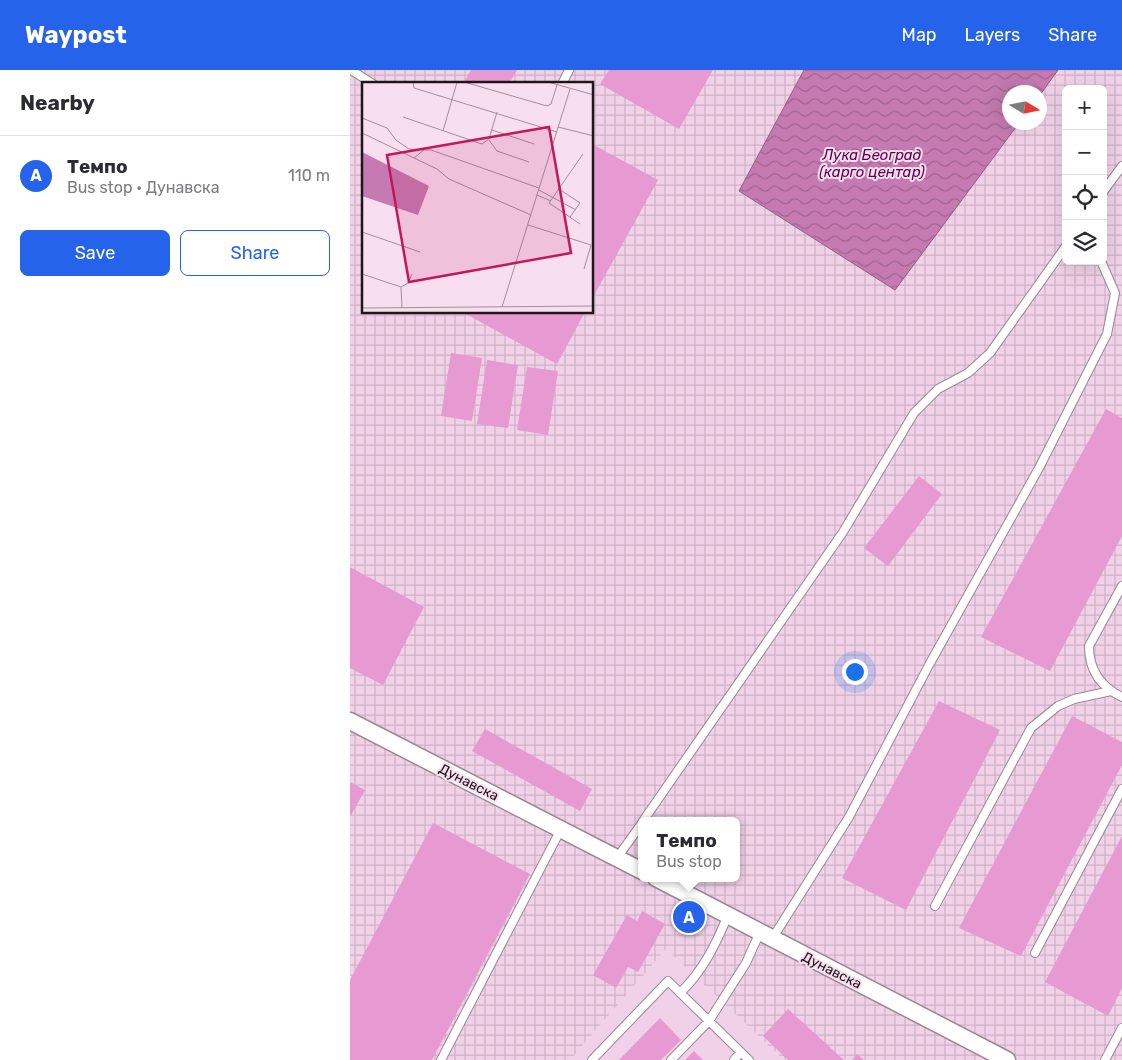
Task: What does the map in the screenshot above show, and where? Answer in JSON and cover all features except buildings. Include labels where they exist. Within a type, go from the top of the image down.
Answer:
[{"type":"street","name":"Дунавска","points":[[350,721],[638,869]]},
{"type":"street","name":"Дунавска","points":[[664,882],[1008,1060]]},
{"type":"lane","points":[[351,70],[370,82]]},
{"type":"lane","points":[[563,82],[569,70]]},
{"type":"lane","points":[[1107,187],[1122,166]]},
{"type":"lane","points":[[645,817],[843,532],[914,413],[938,389],[968,373],[990,353],[1062,252]]},
{"type":"lane","points":[[671,1060],[709,1021],[746,963],[849,817],[929,665],[1039,468],[1107,334],[1115,293],[1103,265]]},
{"type":"lane","points":[[1115,293],[1122,288]]},
{"type":"lane","points":[[1122,586],[1089,646],[1089,656],[1096,676],[1111,692],[1122,697]]},
{"type":"lane","points":[[935,906],[1031,728],[1058,706],[1074,699],[1111,692]]},
{"type":"lane","points":[[1035,953],[1122,789]]},
{"type":"lane","points":[[617,858],[638,828]]},
{"type":"lane","points":[[441,1060],[561,829]]},
{"type":"lane","points":[[680,993],[696,977],[716,944],[728,915]]},
{"type":"lane","points":[[592,1060],[668,982],[749,1060]]},
{"type":"lane","points":[[1105,1060],[1122,1028]]},
{"type":"lane","points":[[734,1060],[741,1052]]},
{"type":"shaded area","points":[[350,70],[1122,70],[1122,1060],[784,1060],[666,949],[570,1060],[350,1060]]},
{"type":"shaded area","points":[[666,949],[784,1060],[570,1060]]},
{"type":"water","name":"Лука Београд (карго центар)","points":[[804,70],[1058,70],[1047,85],[1002,85],[1002,130],[1014,130],[895,290],[739,191]]},
{"type":"place","name":"Темпо","points":[[689,917]]}]
